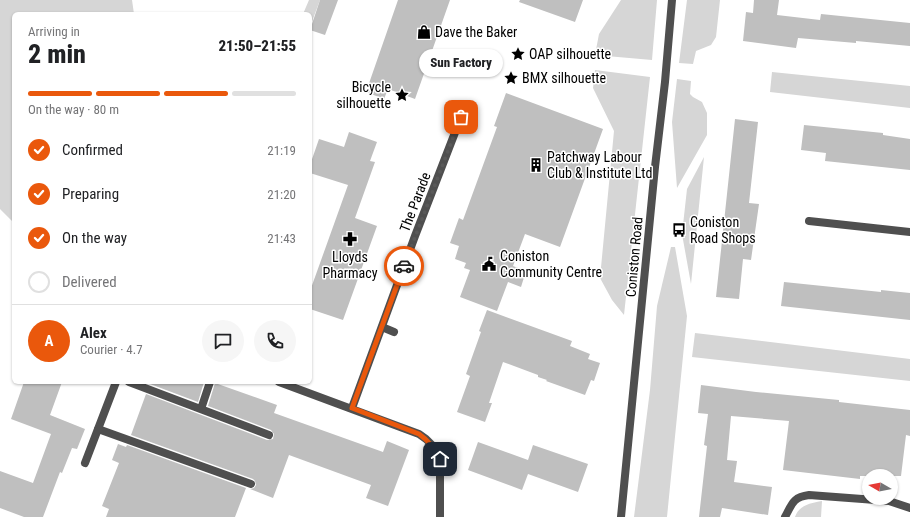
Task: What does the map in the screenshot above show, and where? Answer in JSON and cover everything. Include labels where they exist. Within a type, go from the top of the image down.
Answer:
[{"type":"street","name":"Coniston Road","points":[[621,517],[672,0]]},
{"type":"street","name":"The Parade","points":[[352,408],[415,236],[461,117]]},
{"type":"street","points":[[809,221],[910,232]]},
{"type":"street","points":[[382,327],[394,332]]},
{"type":"street","points":[[84,463],[115,384]]},
{"type":"street","points":[[134,384],[268,435]]},
{"type":"street","points":[[201,409],[209,384]]},
{"type":"street","points":[[285,384],[419,434],[426,439],[434,447],[440,459],[440,517]]},
{"type":"street","points":[[98,429],[251,484]]},
{"type":"street","points":[[785,517],[794,500],[810,495],[889,501],[910,508]]},
{"type":"shaded area","points":[[0,0],[132,0],[134,12],[12,12],[12,221],[0,209]]},
{"type":"shaded area","points":[[309,0],[320,0],[312,22],[312,12],[304,12]]},
{"type":"shaded area","points":[[621,0],[657,0],[652,60],[595,55],[599,34]]},
{"type":"shaded area","points":[[687,0],[720,0],[716,37],[711,45],[696,51],[693,64],[679,63]]},
{"type":"shaded area","points":[[595,70],[650,77],[624,315],[612,300],[600,278],[614,131],[593,88]]},
{"type":"shaded area","points":[[772,72],[910,86],[910,108],[770,92]]},
{"type":"shaded area","points":[[677,79],[691,81],[690,94],[702,102],[707,113],[707,135],[677,188],[672,122]]},
{"type":"shaded area","points":[[704,157],[691,284],[682,234],[687,189]]},
{"type":"shaded area","points":[[671,247],[675,247],[687,316],[667,517],[634,517],[650,390],[657,306]]},
{"type":"shaded area","points":[[695,333],[910,359],[910,381],[692,357]]},
{"type":"shaded area","points":[[822,501],[821,517],[795,517],[802,507]]},
{"type":"building","points":[[320,0],[338,0],[325,35],[312,31],[312,24]]},
{"type":"building","points":[[398,0],[450,0],[415,99],[388,89],[384,99],[366,92]]},
{"type":"building","points":[[520,0],[583,0],[575,22],[519,2]]},
{"type":"building","points":[[754,0],[779,0],[777,15],[820,20],[821,14],[910,23],[910,46],[798,38],[796,48],[743,41],[746,12],[753,13]]},
{"type":"building","name":"Patchway Labour Club & Institute Ltd","points":[[506,93],[603,129],[560,247],[525,234],[513,266],[526,271],[521,287],[508,282],[497,311],[460,297],[470,270],[464,268],[466,263],[455,259],[459,246],[450,243],[459,218],[463,220],[497,127],[494,126]]},
{"type":"building","points":[[735,119],[758,122],[749,203],[759,204],[751,260],[743,259],[739,299],[716,297]]},
{"type":"building","points":[[804,125],[883,133],[883,135],[910,139],[910,170],[825,161],[826,153],[801,150]]},
{"type":"building","points":[[349,132],[377,142],[370,161],[375,162],[355,218],[377,226],[343,320],[312,310],[312,285],[348,185],[312,174],[312,159],[319,139],[344,147]]},
{"type":"building","points":[[784,282],[881,292],[881,290],[910,293],[910,320],[781,306]]},
{"type":"building","points":[[487,310],[572,341],[570,346],[590,354],[588,359],[600,363],[594,381],[591,380],[585,395],[546,381],[547,380],[538,377],[538,375],[503,362],[489,403],[492,403],[485,422],[457,412],[470,376],[466,374]]},
{"type":"building","points":[[23,384],[61,384],[50,415],[85,429],[77,449],[72,448],[62,473],[60,472],[43,517],[24,517],[0,508],[0,471],[33,483],[51,434],[11,419]]},
{"type":"building","points":[[150,384],[203,384],[198,402]]},
{"type":"building","points":[[215,384],[218,384],[277,405],[274,413],[383,452],[387,441],[409,450],[388,506],[366,498],[371,485],[289,455],[273,498],[250,489],[254,488],[256,485],[253,479],[131,435],[146,394],[267,440],[273,439],[274,434],[271,430],[208,406]]},
{"type":"building","points":[[701,385],[839,400],[839,402],[910,410],[910,436],[906,435],[901,476],[898,476],[898,469],[862,469],[862,476],[860,476],[860,479],[783,470],[789,421],[731,416],[727,460],[737,461],[734,482],[772,487],[768,515],[722,508],[720,517],[699,517],[707,446],[704,445],[708,414],[698,413]]},
{"type":"building","points":[[478,442],[528,460],[533,445],[588,464],[578,492],[528,474],[522,490],[468,470]]},
{"type":"building","points":[[118,444],[126,447],[127,445],[246,488],[235,517],[106,517],[109,509],[102,506],[119,463],[112,460]]},
{"type":"way so far","points":[[404,266],[461,117]]},
{"type":"place","name":"Dave the Baker","points":[[424,32]]},
{"type":"place","name":"OAP silhouette","points":[[518,54]]},
{"type":"place","name":"BMX silhouette","points":[[511,78]]},
{"type":"place","name":"Bicycle silhouette","points":[[402,95]]},
{"type":"place","name":"Sun Factory","points":[[461,117]]},
{"type":"place","name":"Patchway Labour Club & Institute Ltd","points":[[536,165]]},
{"type":"place","name":"Coniston Road Shops","points":[[679,230]]},
{"type":"place","name":"Lloyds Pharmacy","points":[[350,239]]},
{"type":"place","name":"Coniston Community Centre","points":[[489,264]]},
{"type":"route","points":[[404,266],[352,408],[419,434],[434,447],[440,459]]}]
